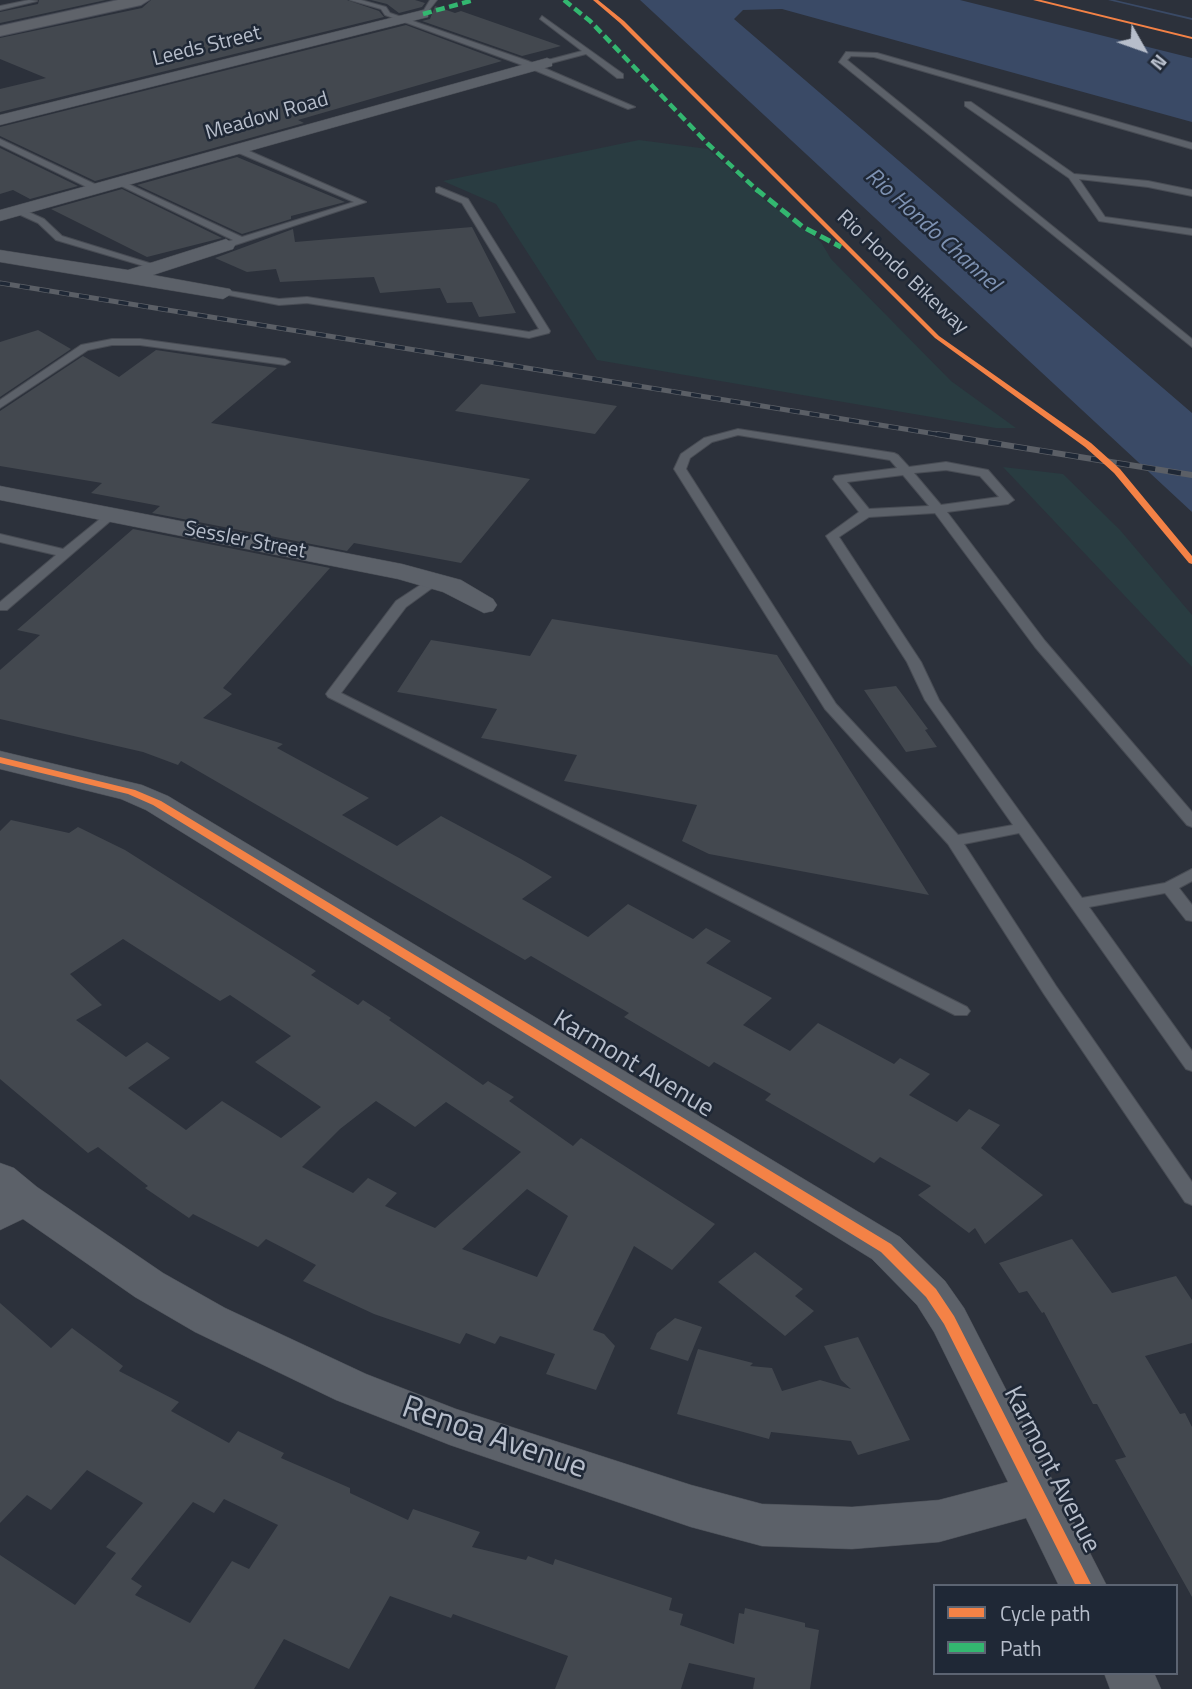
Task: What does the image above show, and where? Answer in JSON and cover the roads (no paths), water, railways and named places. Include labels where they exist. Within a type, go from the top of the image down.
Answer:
[{"type":"main road","points":[[0,22],[90,5],[141,0]]},
{"type":"main road","points":[[0,31],[90,5]]},
{"type":"street","name":"Leeds Street","points":[[0,120],[423,15]]},
{"type":"street","name":"Meadow Road","points":[[0,216],[540,65]]},
{"type":"street","points":[[129,276],[234,242]]},
{"type":"street","points":[[0,256],[223,293]]},
{"type":"street","name":"Sessler Street","points":[[0,493],[434,580],[484,605]]},
{"type":"street","name":"Karmont Avenue","points":[[0,760],[131,792],[157,803],[886,1248],[931,1293],[949,1320],[1083,1584]]},
{"type":"street","name":"Renoa Avenue","points":[[8,1197],[210,1320],[351,1387],[450,1426],[691,1506],[762,1525],[852,1528],[939,1521],[1038,1494]]},
{"type":"lane","points":[[353,0],[384,8],[387,14],[540,65],[631,107]]},
{"type":"lane","points":[[423,15],[434,0]]},
{"type":"lane","points":[[0,8],[34,1]]},
{"type":"lane","points":[[542,18],[620,76]]},
{"type":"lane","points":[[540,65],[587,52]]},
{"type":"lane","points":[[1192,146],[874,55],[849,54],[842,60],[1192,344]]},
{"type":"lane","points":[[968,104],[1072,176],[1102,219],[1192,232]]},
{"type":"lane","points":[[0,142],[98,189]]},
{"type":"lane","points":[[119,183],[234,242],[362,202],[237,149]]},
{"type":"lane","points":[[1072,176],[1149,184],[1192,193]]},
{"type":"lane","points":[[223,293],[279,302],[307,300],[529,335],[545,331],[465,201],[439,190]]},
{"type":"lane","points":[[19,211],[41,220],[59,237],[157,267]]},
{"type":"lane","points":[[0,405],[85,347],[112,342],[140,342],[285,362]]},
{"type":"lane","points":[[1192,1064],[932,700],[914,662],[832,537],[866,513],[938,509],[1008,500],[984,473],[738,432],[700,444],[685,456],[680,467],[830,706],[954,841],[1050,990],[1192,1197]]},
{"type":"lane","points":[[894,457],[938,509],[1040,644],[1192,822]]},
{"type":"lane","points":[[866,513],[839,479],[947,466]]},
{"type":"lane","points":[[2,607],[111,514]]},
{"type":"lane","points":[[0,538],[65,553]]},
{"type":"lane","points":[[434,580],[401,604],[333,694],[961,1011]]},
{"type":"lane","points":[[954,841],[1021,828]]},
{"type":"lane","points":[[1079,904],[1169,887],[1192,874]]},
{"type":"lane","points":[[1169,887],[1192,916]]},
{"type":"water","name":"Rio Hondo Channel","points":[[640,0],[960,0],[1192,58],[1192,122],[782,9],[743,10],[734,19],[1192,413],[1192,512]]},
{"type":"waterway","points":[[1110,0],[1192,19]]},
{"type":"railway","points":[[0,283],[948,436]]},
{"type":"railway","points":[[937,434],[1192,475]]}]
